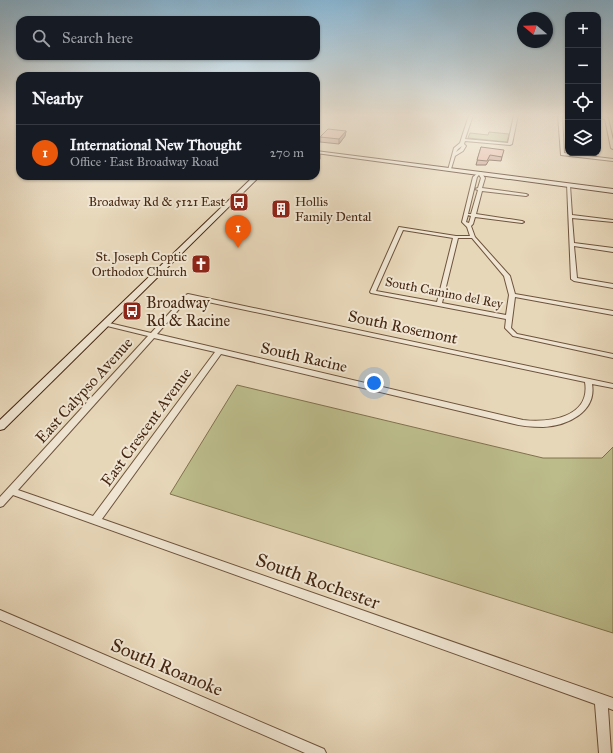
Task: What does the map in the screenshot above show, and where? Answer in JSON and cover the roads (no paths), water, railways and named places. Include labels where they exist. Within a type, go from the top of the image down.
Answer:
[{"type":"main road","points":[[320,153],[613,191]]},
{"type":"main road","points":[[0,426],[253,180]]},
{"type":"street","points":[[449,170],[455,155],[461,150]]},
{"type":"street","points":[[562,150],[562,154],[613,160]]},
{"type":"street","points":[[469,226],[483,178],[480,173]]},
{"type":"street","name":"South Camino del Rey","points":[[480,173],[475,177],[464,222],[469,226],[473,237],[507,276],[512,295],[508,328],[515,335],[613,356]]},
{"type":"street","points":[[568,185],[574,279],[613,286]]},
{"type":"street","points":[[472,188],[526,195]]},
{"type":"street","points":[[466,214],[522,222]]},
{"type":"street","points":[[570,216],[613,221]]},
{"type":"street","name":"South Camino del Rey","points":[[473,237],[456,237],[401,228],[373,292],[510,318]]},
{"type":"street","points":[[439,304],[456,237]]},
{"type":"street","points":[[572,244],[613,250]]},
{"type":"street","name":"South Camino del Rey","points":[[512,295],[613,313]]},
{"type":"street","name":"East Calypso Avenue","points":[[0,503],[188,296]]},
{"type":"street","name":"South Rosemont","points":[[188,296],[613,386]]},
{"type":"street","name":"South Racine","points":[[105,324],[484,414],[535,424],[554,422],[570,418],[582,410],[589,395],[588,381]]},
{"type":"street","name":"East Crescent Avenue","points":[[96,520],[219,351]]},
{"type":"street","name":"South Rochester","points":[[11,491],[613,704]]},
{"type":"street","name":"South Roanoke","points":[[0,615],[320,753]]},
{"type":"street","points":[[601,700],[605,753]]},
{"type":"place","name":"Broadway Rd & 5121 East","points":[[239,202]]},
{"type":"place","name":"Hollis Family Dental","points":[[281,209]]},
{"type":"place","name":"International New Thought","points":[[238,248]]},
{"type":"place","name":"St. Joseph Coptic Orthodox Church","points":[[201,264]]},
{"type":"place","name":"Broadway Rd & Racine","points":[[132,311]]}]
